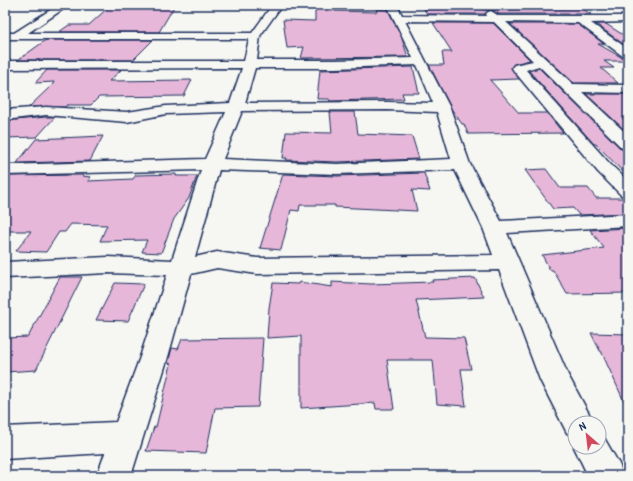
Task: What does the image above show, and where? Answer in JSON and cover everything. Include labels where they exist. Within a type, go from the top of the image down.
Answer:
[{"type":"street","points":[[5,44],[64,5]]},
{"type":"street","points":[[114,476],[154,357],[212,164],[236,106],[250,64],[254,36],[277,5]]},
{"type":"street","points":[[482,5],[628,144]]},
{"type":"street","points":[[565,9],[628,54]]},
{"type":"street","points":[[395,12],[496,18],[582,20],[628,19]]},
{"type":"street","points":[[395,12],[421,61],[443,108],[461,164],[494,228],[555,380],[574,415]]},
{"type":"street","points":[[5,36],[254,36]]},
{"type":"street","points":[[5,65],[335,64],[421,61]]},
{"type":"street","points":[[542,62],[518,68],[604,168],[628,191]]},
{"type":"street","points":[[570,88],[628,89]]},
{"type":"street","points":[[5,115],[46,111],[127,117],[166,110],[236,106],[379,106],[443,108]]},
{"type":"street","points":[[5,170],[212,164],[337,169],[461,164]]},
{"type":"street","points":[[494,228],[556,223],[628,220]]},
{"type":"street","points":[[5,270],[108,265],[181,268],[217,260],[257,266],[472,264],[507,262]]},
{"type":"street","points":[[5,443],[127,437]]},
{"type":"street","points":[[595,455],[607,476]]},
{"type":"building","points":[[111,5],[175,5],[159,32],[59,32],[69,25],[89,25]]},
{"type":"building","points":[[479,5],[483,10],[490,10],[485,14],[427,14],[424,9],[441,9],[438,6]]},
{"type":"building","points":[[315,7],[335,7],[335,11],[377,12],[376,9],[388,10],[401,36],[408,57],[301,58],[304,47],[287,48],[283,20],[315,21]]},
{"type":"building","points":[[581,8],[591,14],[499,14],[491,10]]},
{"type":"building","points":[[433,23],[493,23],[530,60],[514,64],[511,67],[519,79],[490,80],[519,113],[547,113],[563,133],[468,134],[464,124],[462,124],[452,110],[429,65],[444,65],[442,52],[452,52]]},
{"type":"building","points":[[510,24],[578,24],[604,44],[598,44],[628,61],[604,61],[614,68],[601,68],[618,83],[574,83]]},
{"type":"building","points":[[596,24],[606,24],[628,38],[628,44],[623,44]]},
{"type":"building","points":[[46,40],[153,40],[133,60],[18,60]]},
{"type":"building","points":[[413,67],[419,93],[402,93],[404,99],[330,101],[329,99],[317,99],[320,70]]},
{"type":"building","points":[[539,68],[621,149],[628,150],[628,177],[596,144],[594,144],[529,71]]},
{"type":"building","points":[[47,70],[121,70],[109,81],[192,80],[184,96],[99,97],[91,105],[29,107],[54,82],[35,83]]},
{"type":"building","points":[[586,94],[628,94],[628,116],[622,118],[628,124],[628,133]]},
{"type":"building","points":[[330,112],[355,112],[358,134],[412,136],[419,159],[337,162],[286,160],[287,158],[283,158],[286,132],[332,133]]},
{"type":"building","points":[[55,117],[37,137],[5,138],[6,121]]},
{"type":"building","points":[[103,136],[90,161],[17,163],[36,139]]},
{"type":"building","points":[[546,169],[560,188],[588,188],[596,198],[628,198],[628,213],[579,215],[573,208],[553,209],[525,170]]},
{"type":"building","points":[[424,173],[430,191],[412,190],[417,211],[335,207],[335,205],[300,205],[299,211],[291,210],[281,250],[260,248],[283,174],[337,176]]},
{"type":"building","points":[[176,174],[176,176],[197,176],[189,198],[174,219],[161,253],[142,252],[147,240],[100,241],[107,225],[71,224],[65,232],[59,232],[46,252],[16,251],[31,231],[5,231],[6,176],[83,175],[82,176],[91,177],[88,181],[133,179],[136,175]]},
{"type":"building","points":[[628,228],[628,293],[567,294],[553,270],[550,270],[542,255],[604,248],[590,230]]},
{"type":"building","points":[[60,277],[82,277],[36,370],[5,372],[5,338],[28,337]]},
{"type":"building","points":[[475,278],[484,297],[416,300],[425,337],[464,338],[471,369],[461,369],[466,406],[437,404],[433,360],[387,360],[394,409],[376,409],[375,403],[301,408],[301,336],[267,338],[269,308],[273,283],[298,284],[299,282],[332,287],[332,282],[371,284],[433,282],[432,280]]},
{"type":"building","points":[[115,283],[144,284],[128,321],[96,320]]},
{"type":"building","points":[[591,333],[628,334],[628,410],[601,351]]},
{"type":"building","points":[[263,338],[258,407],[215,408],[206,453],[146,451],[154,427],[156,427],[171,364],[168,363],[172,348],[178,349],[182,339]]}]
